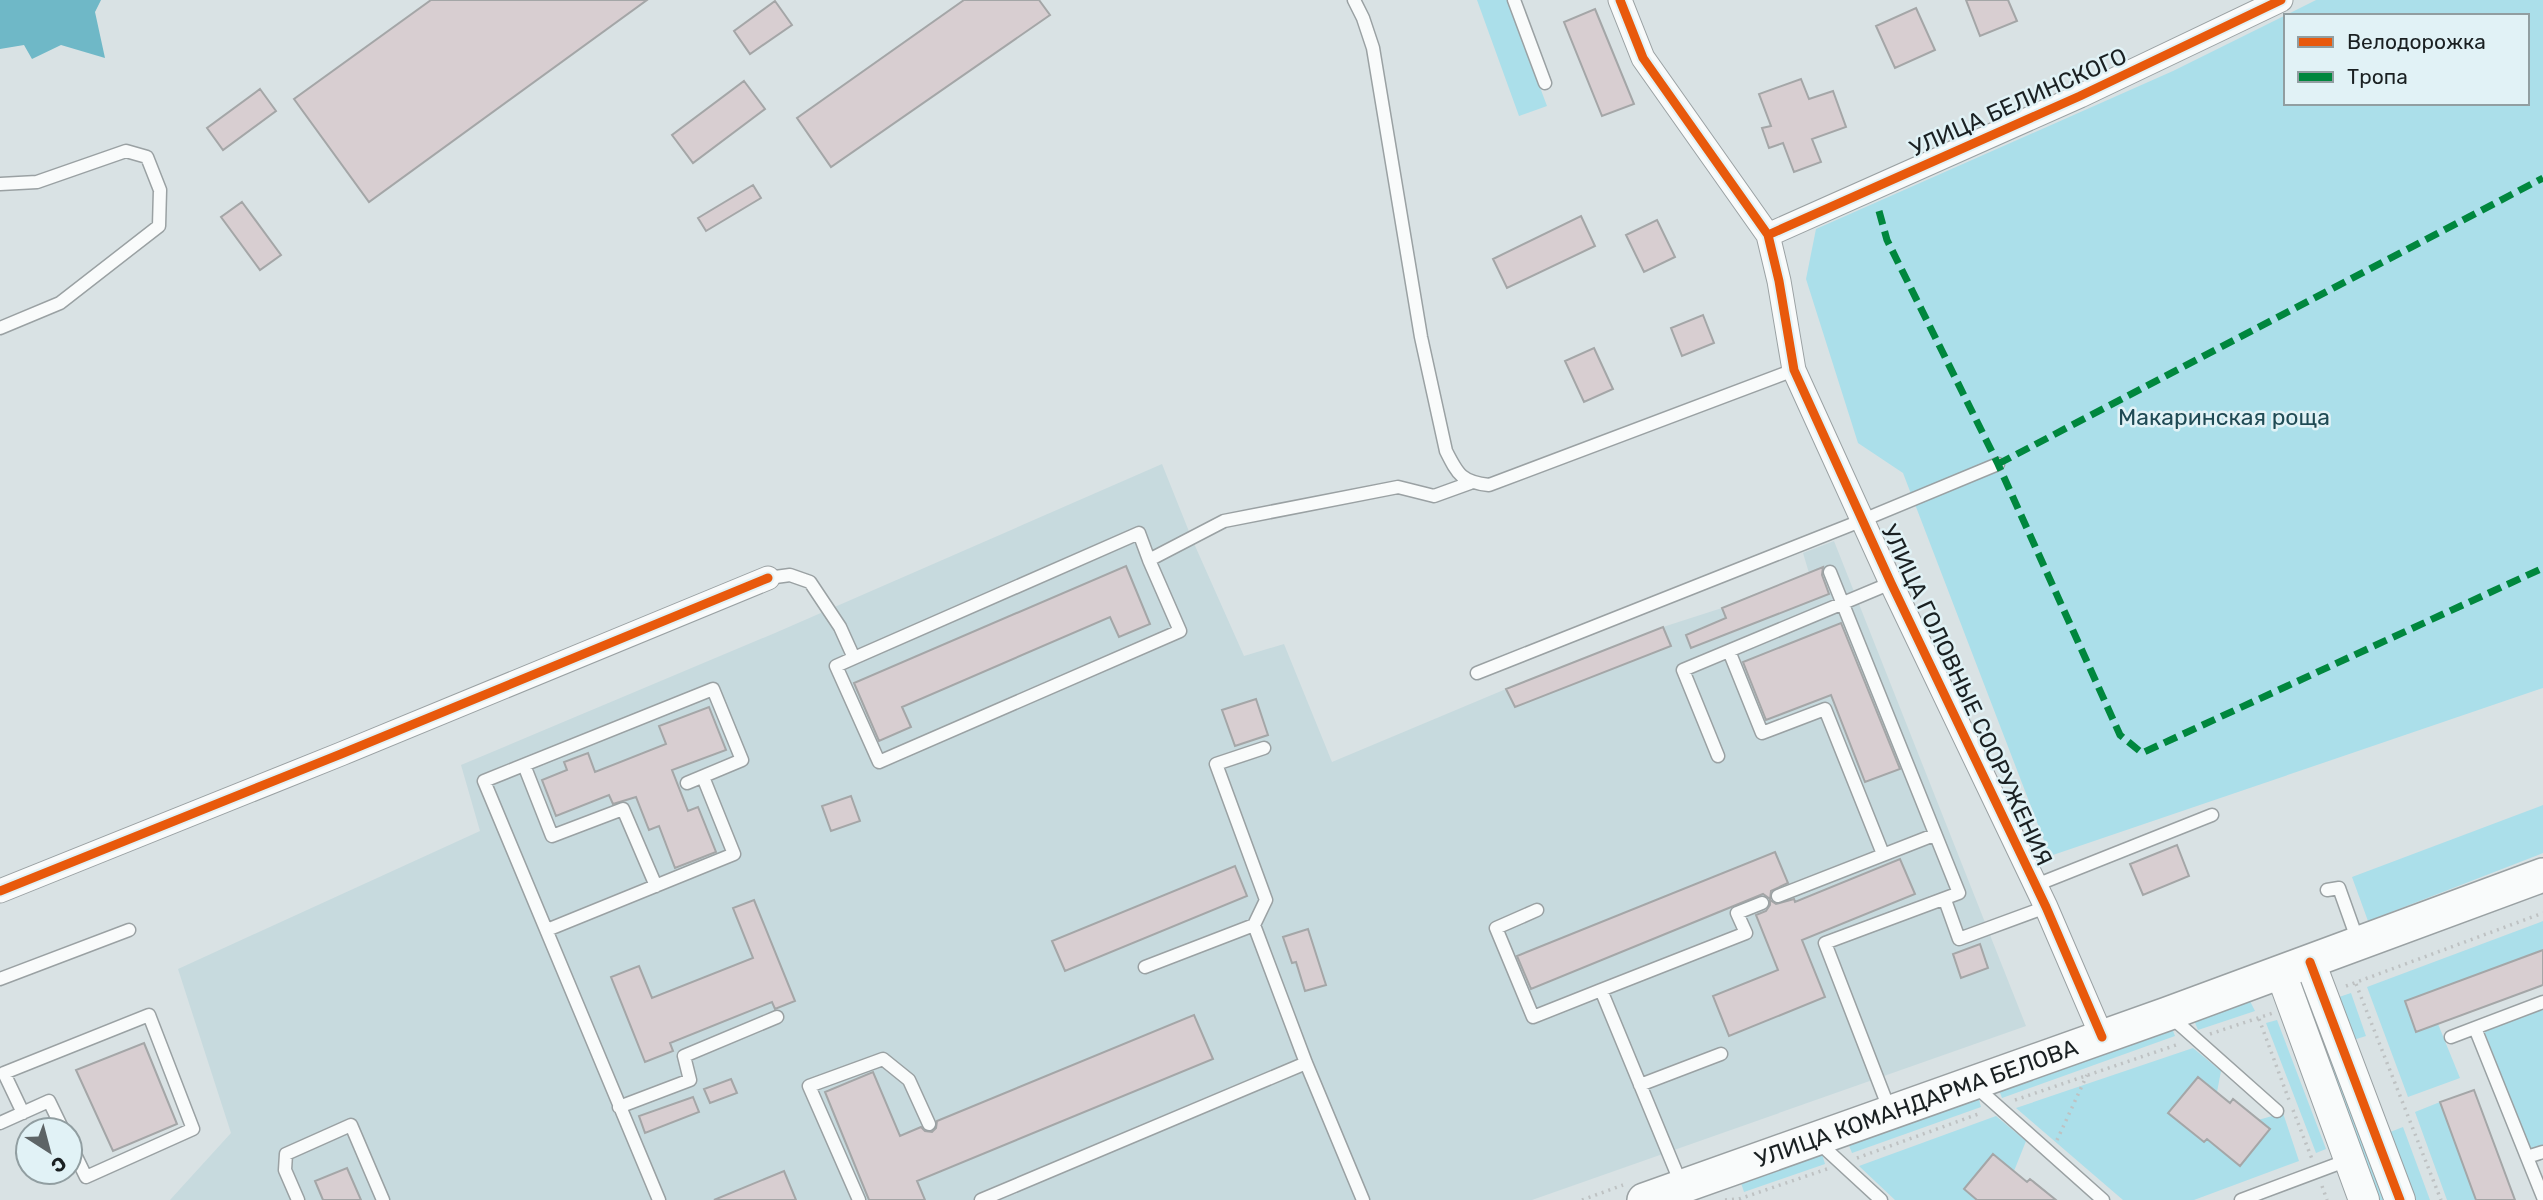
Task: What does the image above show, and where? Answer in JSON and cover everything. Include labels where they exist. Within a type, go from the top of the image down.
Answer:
[{"type":"main road","name":"УЛИЦА КОМАНДАРМА БЕЛОВА","points":[[1644,1200],[1706,1188],[1815,1139],[2167,1014],[2543,875]]},
{"type":"street","name":"УЛИЦА БЕЛИНСКОГО","points":[[1768,235],[2080,96],[2281,0]]},
{"type":"street","points":[[1621,1],[1643,58],[1768,235],[1779,281],[1794,370]]},
{"type":"street","name":"УЛИЦА ГОЛОВНЫЕ СООРУЖЕНИЯ","points":[[1794,370],[1891,583],[2036,885],[2102,1037]]},
{"type":"street","points":[[0,891],[768,578]]},
{"type":"street","points":[[2296,967],[2323,995],[2400,1200]]},
{"type":"street","points":[[2296,967],[2293,1006],[2364,1200]]},
{"type":"lane","points":[[1354,0],[1373,48],[1421,337],[1446,451],[1455,469],[1470,483]]},
{"type":"lane","points":[[1514,0],[1545,83]]},
{"type":"lane","points":[[0,184],[37,182],[126,151],[147,157],[160,190],[159,226],[60,303],[0,328]]},
{"type":"lane","points":[[1149,560],[1224,521],[1398,487],[1434,496],[1470,483],[1489,485],[1794,370]]},
{"type":"lane","points":[[1477,673],[1998,464]]},
{"type":"lane","points":[[1139,533],[1149,560],[1180,631],[879,762],[836,666],[1139,533]]},
{"type":"lane","points":[[1830,572],[1959,893],[1825,943],[1891,1112]]},
{"type":"lane","points":[[768,578],[789,575],[810,582],[840,627],[854,658]]},
{"type":"lane","points":[[1717,756],[1683,670],[1891,583]]},
{"type":"lane","points":[[1729,651],[1762,733],[1825,709],[1883,854]]},
{"type":"lane","points":[[659,1200],[484,782],[713,689],[742,760],[687,783]]},
{"type":"lane","points":[[1145,967],[1254,925],[1266,900],[1216,764],[1264,748]]},
{"type":"lane","points":[[524,765],[552,836],[623,809],[656,886]]},
{"type":"lane","points":[[547,930],[734,854],[702,777]]},
{"type":"lane","points":[[2036,885],[2212,815]]},
{"type":"lane","points":[[1779,896],[1934,835]]},
{"type":"lane","points":[[2327,890],[2339,888],[2359,944]]},
{"type":"lane","points":[[1945,900],[1959,939],[2046,907]]},
{"type":"lane","points":[[1537,910],[1496,928],[1533,1017],[1746,933],[1737,913],[1762,903]]},
{"type":"lane","points":[[1254,925],[1306,1063],[1363,1200]]},
{"type":"lane","points":[[0,979],[129,930]]},
{"type":"lane","points":[[1601,990],[1640,1084],[1706,1188]]},
{"type":"lane","points":[[2451,1037],[2543,1002]]},
{"type":"lane","points":[[2167,1014],[2277,1111]]},
{"type":"lane","points":[[23,1113],[2,1067],[149,1015],[193,1129],[86,1177],[84,1173]]},
{"type":"lane","points":[[619,1107],[690,1080],[684,1056],[777,1017]]},
{"type":"lane","points":[[2475,1028],[2543,1197]]},
{"type":"lane","points":[[1640,1084],[1721,1054]]},
{"type":"lane","points":[[859,1200],[809,1086],[883,1059],[909,1080],[929,1124]]},
{"type":"lane","points":[[981,1200],[1306,1063]]},
{"type":"lane","points":[[1972,1083],[2103,1200]]},
{"type":"lane","points":[[0,1123],[48,1101],[56,1116]]},
{"type":"lane","points":[[298,1200],[285,1170],[286,1154],[351,1125],[383,1200]]},
{"type":"lane","points":[[1815,1139],[1881,1200]]},
{"type":"lane","points":[[2527,1157],[2543,1152]]},
{"type":"lane","points":[[2241,1200],[2349,1160]]},
{"type":"path","points":[[2323,995],[2543,913]]},
{"type":"path","points":[[2356,983],[2441,1200]]},
{"type":"path","points":[[1706,1188],[1739,1199],[2087,1075],[2293,1006]]},
{"type":"path","points":[[2050,1153],[2087,1075]]},
{"type":"shaded area","points":[[0,0],[101,0],[95,12],[105,58],[61,45],[32,59],[24,45],[0,49]]},
{"type":"shaded area","points":[[1162,464],[1244,656],[1284,644],[1332,762],[1506,689],[1515,707],[1670,646],[1663,627],[1722,608],[1809,573],[1803,553],[1834,541],[2026,1026],[1532,1200],[170,1200],[231,1133],[178,969],[480,831],[461,765],[775,633]]},
{"type":"green space","points":[[1477,0],[1507,0],[1547,106],[1519,116]]},
{"type":"green space","name":"Макаринская роща","points":[[2316,0],[2543,0],[2543,688],[2050,856],[1903,473],[1858,443],[1806,279],[1816,229],[2173,71],[2284,16],[2284,105],[2529,105],[2529,14],[2288,14]]},
{"type":"green space","points":[[2543,805],[2543,853],[2368,921],[2352,877]]},
{"type":"green space","points":[[2543,921],[2543,950],[2405,1001],[2416,1032],[2438,1024],[2460,1078],[2408,1097],[2367,987]]},
{"type":"green space","points":[[2351,993],[2366,1036],[2350,1041],[2336,998]]},
{"type":"green space","points":[[2250,1001],[2255,1011],[2198,1030],[2194,1020]]},
{"type":"green space","points":[[2543,1009],[2543,1146],[2531,1150],[2484,1031]]},
{"type":"green space","points":[[2277,1020],[2326,1149],[2316,1153],[2266,1023]]},
{"type":"green space","points":[[2323,1026],[2389,1200],[2377,1200],[2312,1030]]},
{"type":"green space","points":[[2172,1028],[2175,1036],[2002,1098],[1999,1090]]},
{"type":"green space","points":[[2193,1048],[2221,1071],[2217,1092],[2198,1077],[2169,1114],[2204,1142],[2207,1139],[2240,1166],[2270,1130],[2258,1120],[2283,1113],[2299,1161],[2194,1200],[2123,1200],[2016,1108]]},
{"type":"green space","points":[[1978,1096],[1981,1107],[1852,1153],[1848,1143]]},
{"type":"green space","points":[[2440,1102],[2476,1200],[2447,1200],[2415,1112]]},
{"type":"green space","points":[[1996,1116],[2026,1141],[2014,1171],[1993,1154],[1965,1189],[1977,1200],[1895,1200],[1859,1166]]},
{"type":"green space","points":[[2403,1127],[2430,1200],[2410,1200],[2385,1134]]},
{"type":"green space","points":[[1822,1154],[1825,1164],[1744,1192],[1741,1183]]},
{"type":"building","points":[[431,0],[647,0],[369,202],[294,99]]},
{"type":"building","points":[[964,0],[1039,0],[1050,15],[831,167],[797,118]]},
{"type":"building","points":[[1966,0],[2008,0],[2017,21],[1980,36]]},
{"type":"building","points":[[775,1],[792,25],[750,54],[734,31]]},
{"type":"building","points":[[1916,8],[1935,50],[1895,68],[1876,26]]},
{"type":"building","points":[[1595,9],[1634,104],[1602,116],[1564,22]]},
{"type":"building","points":[[1801,79],[1809,99],[1833,91],[1846,127],[1812,139],[1821,162],[1794,172],[1783,143],[1769,148],[1762,128],[1771,126],[1759,94]]},
{"type":"building","points":[[744,81],[765,109],[693,163],[672,135]]},
{"type":"building","points":[[260,89],[276,111],[223,150],[207,128]]},
{"type":"building","points":[[753,185],[761,198],[706,231],[698,218]]},
{"type":"building","points":[[242,202],[281,255],[260,270],[221,217]]},
{"type":"building","points":[[1581,216],[1595,246],[1507,288],[1493,259]]},
{"type":"building","points":[[1657,220],[1675,257],[1644,272],[1626,235]]},
{"type":"building","points":[[1703,315],[1714,343],[1682,356],[1671,328]]},
{"type":"building","points":[[1594,348],[1613,389],[1584,402],[1565,361]]},
{"type":"building","points":[[1126,566],[1150,624],[1119,637],[1110,617],[902,707],[911,727],[879,741],[854,683]]},
{"type":"building","points":[[1823,567],[1822,575],[1829,594],[1691,648],[1686,635],[1726,618],[1722,608]]},
{"type":"building","points":[[1841,623],[1900,769],[1865,782],[1831,695],[1766,720],[1743,662]]},
{"type":"building","points":[[1663,627],[1671,646],[1515,707],[1506,689]]},
{"type":"building","points":[[1256,699],[1268,735],[1235,746],[1222,710]]},
{"type":"building","points":[[709,707],[726,750],[672,770],[688,811],[698,807],[716,852],[675,868],[659,826],[649,830],[636,797],[613,804],[609,795],[556,816],[542,780],[567,770],[564,762],[588,753],[595,772],[666,744],[659,726]]},
{"type":"building","points":[[851,796],[860,821],[831,831],[822,806]]},
{"type":"building","points":[[2177,845],[2189,876],[2143,895],[2130,864]]},
{"type":"building","points":[[1775,852],[1788,883],[1771,891],[1770,900],[1763,894],[1531,989],[1517,956]]},
{"type":"building","points":[[1900,859],[1915,894],[1802,940],[1825,997],[1729,1036],[1713,996],[1778,970],[1756,915],[1766,911],[1770,900],[1776,904],[1794,899],[1795,902]]},
{"type":"building","points":[[1235,866],[1247,896],[1065,971],[1052,941]]},
{"type":"building","points":[[754,900],[795,1001],[775,1009],[772,1002],[670,1043],[673,1051],[645,1062],[611,977],[639,966],[652,998],[753,958],[733,908]]},
{"type":"building","points":[[1308,929],[1326,985],[1305,991],[1296,962],[1292,963],[1283,937]]},
{"type":"building","points":[[1980,944],[1988,968],[1961,978],[1953,954]]},
{"type":"building","points":[[2543,950],[2543,985],[2416,1032],[2405,1001]]},
{"type":"building","points":[[1194,1015],[1213,1059],[917,1181],[925,1200],[869,1200],[825,1092],[873,1072],[900,1136],[921,1127],[932,1132],[937,1121]]},
{"type":"building","points":[[144,1043],[177,1124],[113,1151],[76,1070]]},
{"type":"building","points":[[2198,1077],[2230,1103],[2233,1099],[2270,1129],[2240,1166],[2207,1139],[2204,1142],[2168,1113]]},
{"type":"building","points":[[731,1079],[737,1093],[710,1103],[704,1089]]},
{"type":"building","points":[[2474,1090],[2515,1200],[2476,1200],[2440,1102]]},
{"type":"building","points":[[693,1097],[699,1112],[645,1133],[639,1116]]},
{"type":"building","points":[[1993,1154],[2027,1182],[2030,1179],[2056,1200],[1977,1200],[1964,1189]]},
{"type":"building","points":[[347,1168],[361,1200],[323,1200],[315,1181]]},
{"type":"building","points":[[784,1171],[796,1200],[714,1200]]},
{"type":"marked path","points":[[1998,464],[2543,178]]},
{"type":"marked path","points":[[1879,211],[1887,240],[1998,464],[2120,735],[2142,753],[2543,568]]},
{"type":"cycle path","points":[[1620,0],[1643,58],[1768,235],[1779,281],[1794,370],[1891,583],[2046,907],[2102,1037]]},
{"type":"cycle path","points":[[1768,235],[2080,96],[2281,0]]},
{"type":"cycle path","points":[[0,891],[768,578]]},
{"type":"cycle path","points":[[2310,962],[2400,1200]]}]
